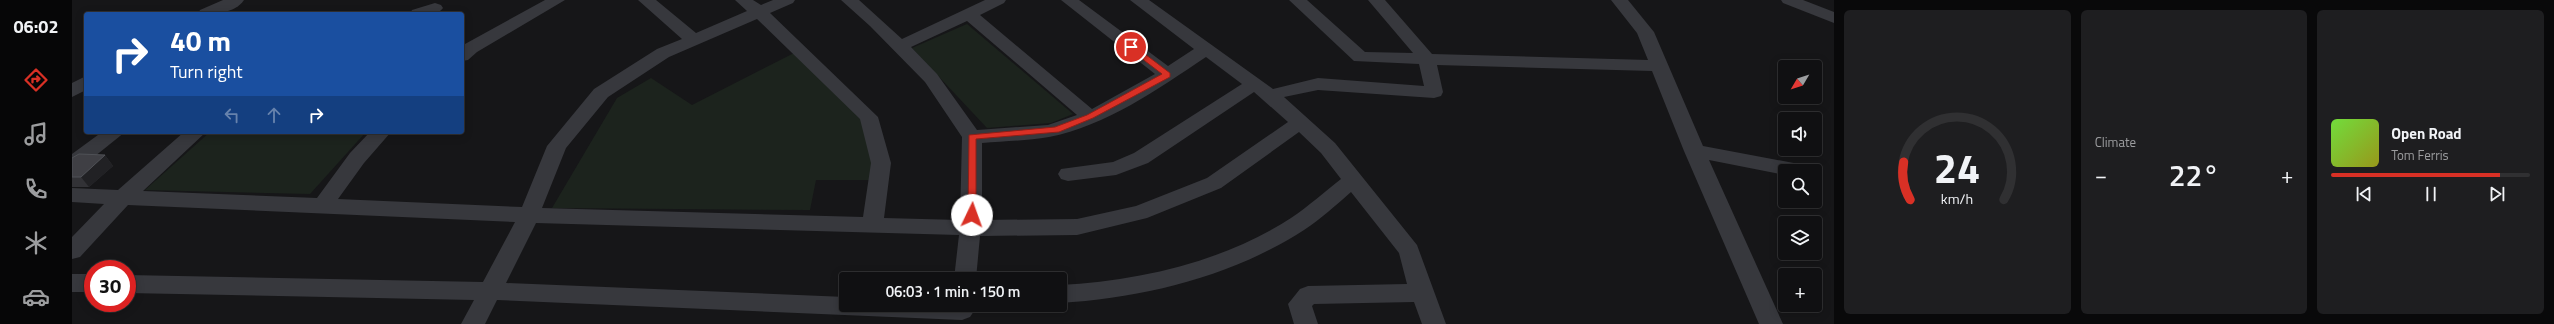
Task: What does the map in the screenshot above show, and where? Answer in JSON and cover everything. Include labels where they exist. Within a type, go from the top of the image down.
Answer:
[{"type":"street","points":[[210,12],[236,0]]},
{"type":"street","points":[[465,47],[557,0]]},
{"type":"street","points":[[646,0],[694,40]]},
{"type":"street","points":[[743,0],[759,12],[869,117],[881,163],[872,225]]},
{"type":"street","points":[[473,324],[529,215],[557,146],[601,93],[663,53],[787,0]]},
{"type":"street","points":[[849,0],[900,46],[931,78],[972,137],[973,201],[966,272]]},
{"type":"street","points":[[900,46],[998,0]]},
{"type":"street","points":[[1069,0],[1168,75]]},
{"type":"street","points":[[1138,0],[1207,48],[1262,89],[1328,148],[1354,179],[1409,251],[1422,293],[1434,324]]},
{"type":"street","points":[[1297,0],[1360,57],[1659,66]]},
{"type":"street","points":[[1068,174],[1116,168],[1141,158],[1262,89],[1318,84],[1434,92],[1427,59],[1376,0]]},
{"type":"street","points":[[1620,0],[1645,32],[1694,151],[1771,324]]},
{"type":"street","points":[[1789,0],[1834,18]]},
{"type":"street","points":[[423,12],[435,7]]},
{"type":"street","points":[[969,14],[1090,116]]},
{"type":"street","points":[[972,137],[1056,130],[1090,116],[1168,75],[1207,48]]},
{"type":"street","points":[[72,91],[84,83]]},
{"type":"street","points":[[72,195],[529,215],[970,228],[1077,227],[1140,213],[1214,183],[1299,123]]},
{"type":"street","points":[[72,164],[112,134]]},
{"type":"street","points":[[72,251],[123,197],[194,134]]},
{"type":"street","points":[[323,205],[357,158],[379,134]]},
{"type":"street","points":[[1694,151],[1778,167]]},
{"type":"street","points":[[1067,294],[1089,294],[1197,272],[1290,229],[1354,179]]},
{"type":"street","points":[[72,283],[84,283]]},
{"type":"street","points":[[136,284],[489,291],[962,313]]},
{"type":"street","points":[[1306,324],[1300,304],[1308,295],[1422,293]]},
{"type":"shaded area","points":[[967,24],[1073,114],[1051,123],[987,128],[912,48]]},
{"type":"shaded area","points":[[802,49],[876,136],[872,180],[816,180],[810,210],[552,208],[617,98],[651,78],[692,105]]},
{"type":"shaded area","points":[[208,134],[364,134],[310,194],[145,190]]},
{"type":"building","points":[[79,154],[105,155],[81,177],[72,177],[72,158]]},
{"type":"route","points":[[972,215],[972,137],[1056,130],[1090,116],[1168,75],[1131,47]]}]
